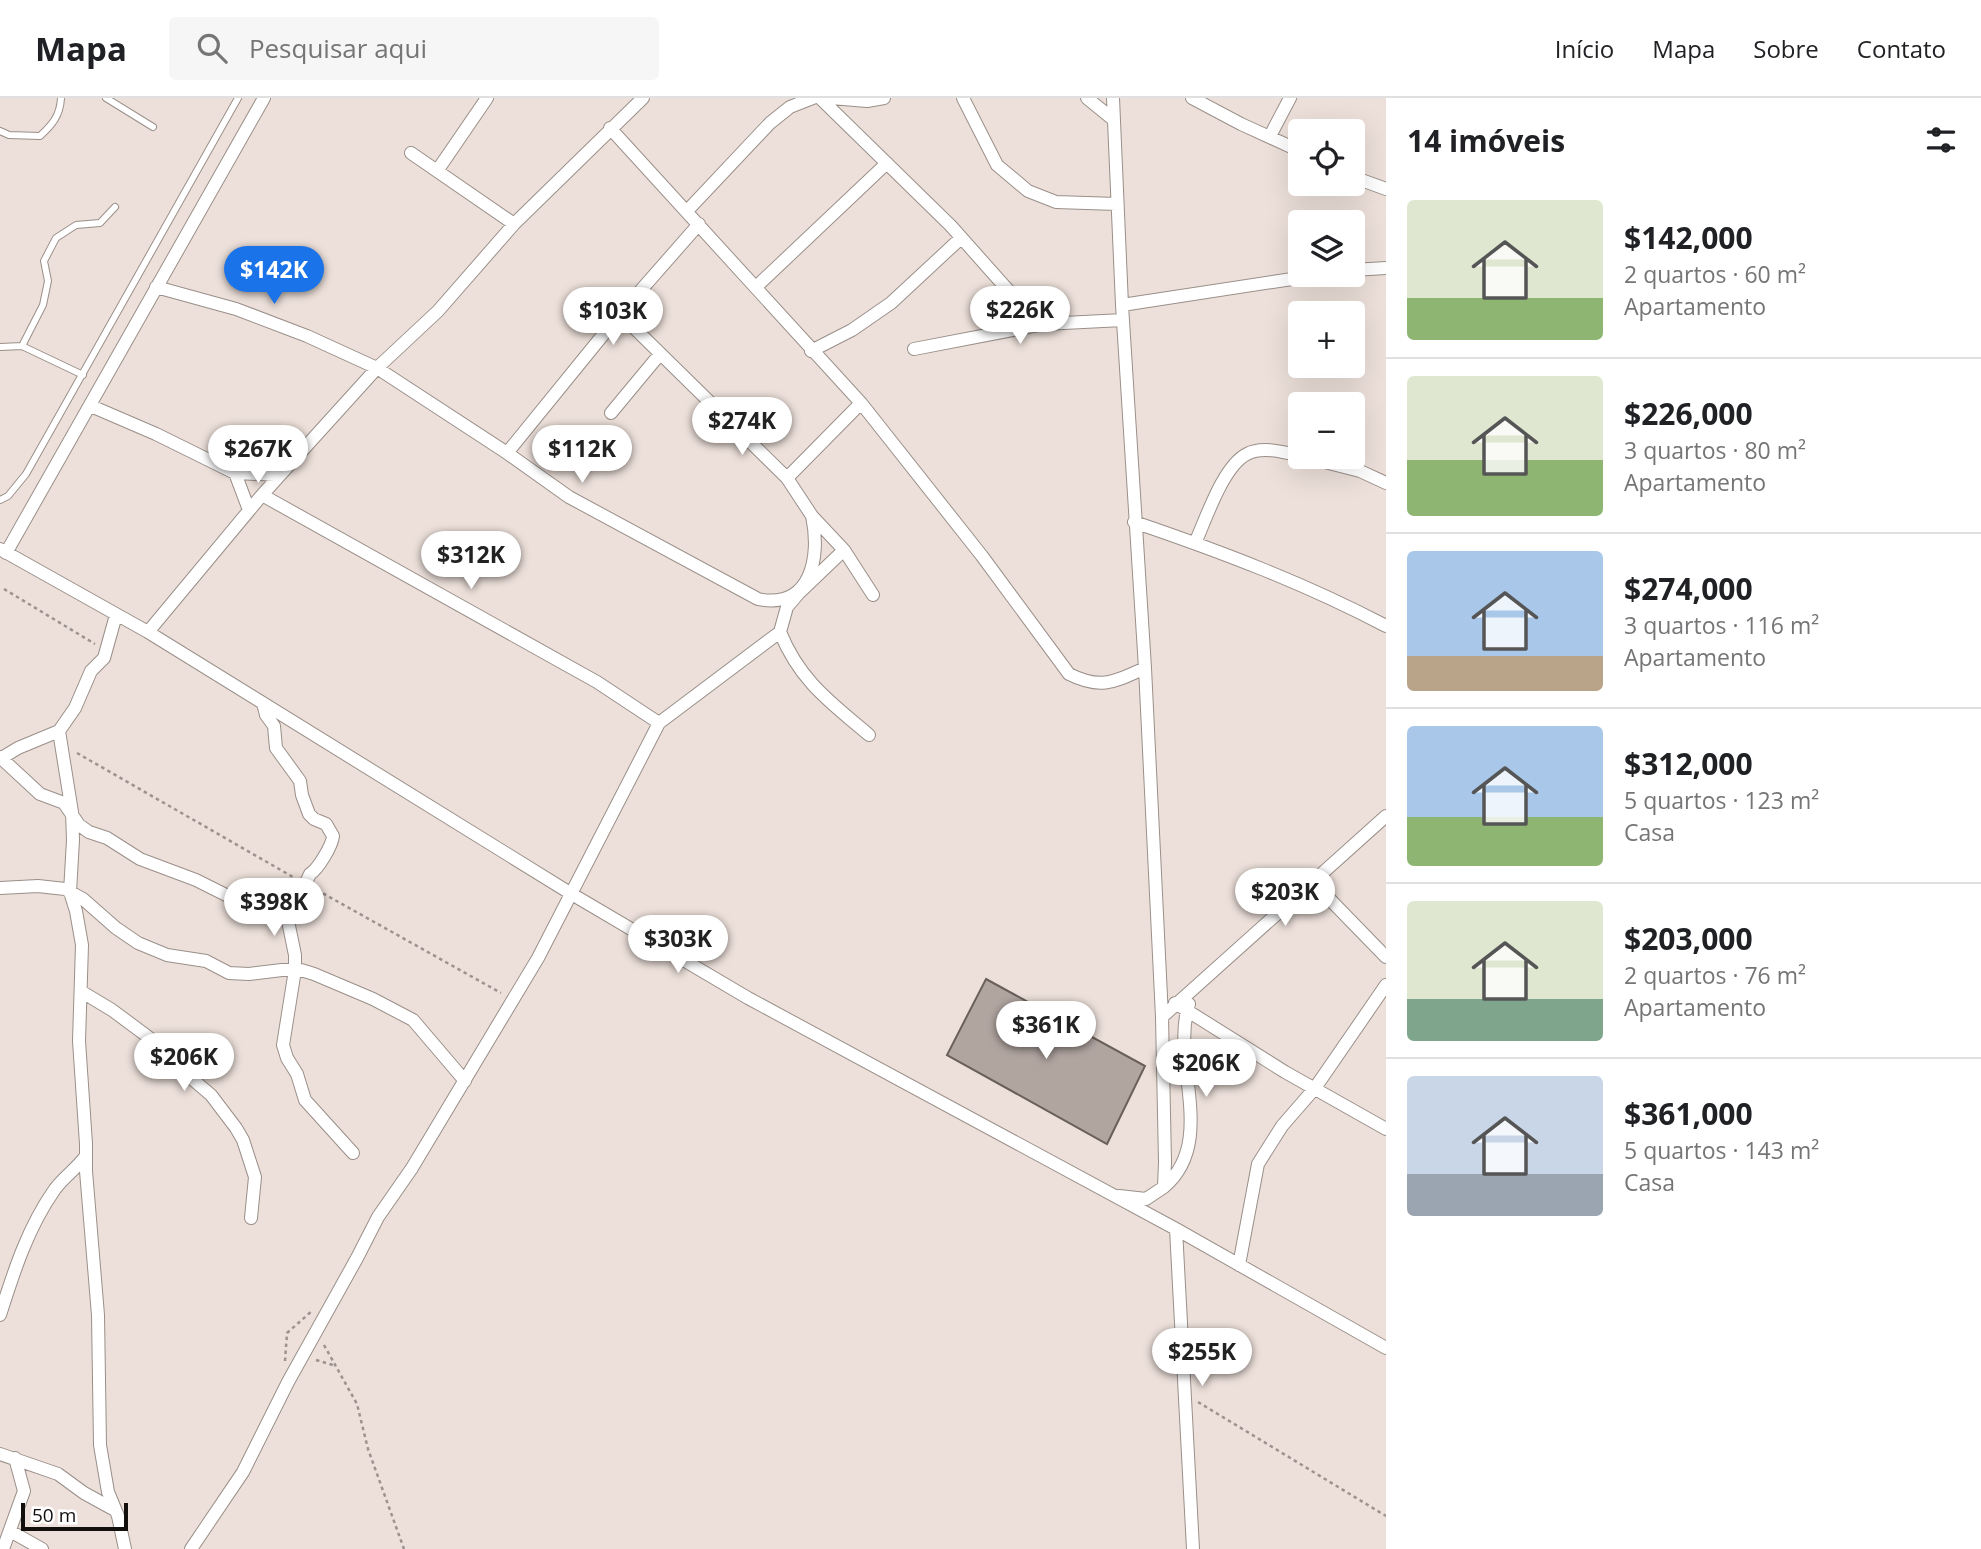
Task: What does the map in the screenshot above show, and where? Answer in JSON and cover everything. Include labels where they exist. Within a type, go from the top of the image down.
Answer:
[{"type":"street","points":[[264,98],[91,406],[3,551],[148,632],[570,893],[748,998],[1176,1229],[1386,1348]]},
{"type":"street","points":[[437,171],[487,98]]},
{"type":"street","points":[[148,632],[262,495],[377,369],[438,311],[514,224],[643,98]]},
{"type":"street","points":[[687,211],[770,123],[790,107],[821,98],[867,101],[884,98]]},
{"type":"street","points":[[821,98],[961,238],[1015,298],[1044,324]]},
{"type":"street","points":[[963,98],[997,165],[1028,191],[1056,202],[1117,204]]},
{"type":"street","points":[[1087,98],[1114,120]]},
{"type":"street","points":[[1113,98],[1162,1017],[1164,1187]]},
{"type":"street","points":[[1192,98],[1288,145]]},
{"type":"street","points":[[1270,136],[1290,98]]},
{"type":"street","points":[[610,128],[861,403],[974,546],[1069,674],[1085,682],[1100,685],[1145,668]]},
{"type":"street","points":[[411,153],[514,224]]},
{"type":"street","points":[[757,286],[887,163]]},
{"type":"street","points":[[1365,181],[1386,189]]},
{"type":"street","points":[[507,453],[620,314],[699,224]]},
{"type":"street","points":[[811,351],[852,330],[891,303],[961,238]]},
{"type":"street","points":[[1365,269],[1386,268]]},
{"type":"street","points":[[1122,306],[1288,280]]},
{"type":"street","points":[[156,287],[236,309],[307,336],[377,369],[507,453],[569,497],[758,599],[771,602],[785,600],[797,594],[844,550]]},
{"type":"street","points":[[620,314],[787,478],[812,516],[844,550],[873,594]]},
{"type":"street","points":[[914,349],[1044,324],[1123,320]]},
{"type":"street","points":[[611,412],[660,354]]},
{"type":"street","points":[[787,478],[861,403]]},
{"type":"street","points":[[91,406],[235,473],[280,475]]},
{"type":"street","points":[[1195,543],[1236,461],[1248,453],[1260,450],[1288,454]]},
{"type":"street","points":[[1352,469],[1386,483]]},
{"type":"street","points":[[235,473],[250,510]]},
{"type":"street","points":[[262,495],[597,682],[659,723]]},
{"type":"street","points":[[191,1549],[243,1472],[378,1217],[412,1168],[538,958],[659,723],[780,632],[788,607],[808,575],[815,556],[816,536],[812,516]]},
{"type":"street","points":[[1134,522],[1271,570],[1386,626]]},
{"type":"street","points":[[116,615],[107,652],[87,677],[75,708],[59,731],[0,758],[40,794],[64,803],[84,829],[107,838],[141,859],[196,880],[230,897],[254,904],[288,921]]},
{"type":"street","points":[[780,632],[789,653],[811,685],[869,735]]},
{"type":"street","points":[[263,703],[266,715],[274,726],[276,748],[300,781],[309,814],[326,824],[333,836],[330,849],[316,870],[310,874],[288,921],[295,955],[295,970],[283,1045],[297,1074],[305,1100],[353,1153]]},
{"type":"street","points":[[59,731],[74,840],[70,892],[82,938],[79,1041],[98,1315],[100,1445],[108,1492],[125,1549]]},
{"type":"street","points":[[1162,1017],[1386,816]]},
{"type":"street","points":[[1312,881],[1386,957]]},
{"type":"street","points":[[0,888],[51,887],[70,892],[88,903],[122,932],[144,945],[167,955],[206,961],[235,974],[295,970],[314,974],[367,996],[413,1020],[465,1081]]},
{"type":"street","points":[[1112,1195],[1146,1199],[1178,1175],[1188,1150],[1190,1120],[1184,1033],[1195,985]]},
{"type":"street","points":[[1239,1265],[1258,1164],[1282,1126],[1315,1088],[1386,985]]},
{"type":"street","points":[[82,992],[154,1041],[171,1061],[211,1095],[243,1140],[255,1177],[251,1218]]},
{"type":"street","points":[[1175,1003],[1386,1129]]},
{"type":"street","points":[[0,1315],[19,1256],[40,1213],[63,1179],[85,1157]]},
{"type":"street","points":[[1176,1229],[1193,1549]]},
{"type":"street","points":[[0,1454],[64,1477],[84,1493],[115,1510]]},
{"type":"street","points":[[3,1549],[24,1491],[15,1458]]},
{"type":"street","points":[[10,1531],[42,1549]]},
{"type":"lane","points":[[0,131],[9,135],[40,136],[54,124],[61,107],[61,98]]},
{"type":"lane","points":[[106,98],[153,127]]},
{"type":"lane","points":[[0,500],[8,496],[26,474],[239,98]]},
{"type":"lane","points":[[22,346],[43,305],[47,281],[44,261],[56,238],[76,225],[100,223],[115,207]]},
{"type":"lane","points":[[0,347],[22,346],[83,375]]},
{"type":"path","points":[[4,589],[107,652]]},
{"type":"path","points":[[62,744],[293,877]]},
{"type":"path","points":[[318,891],[513,1000]]},
{"type":"path","points":[[316,1332],[357,1404],[368,1449],[404,1549]]},
{"type":"path","points":[[303,1356],[336,1366]]},
{"type":"path","points":[[1186,1395],[1386,1516]]},
{"type":"building","points":[[986,979],[1145,1066],[1107,1144],[947,1055]]}]
